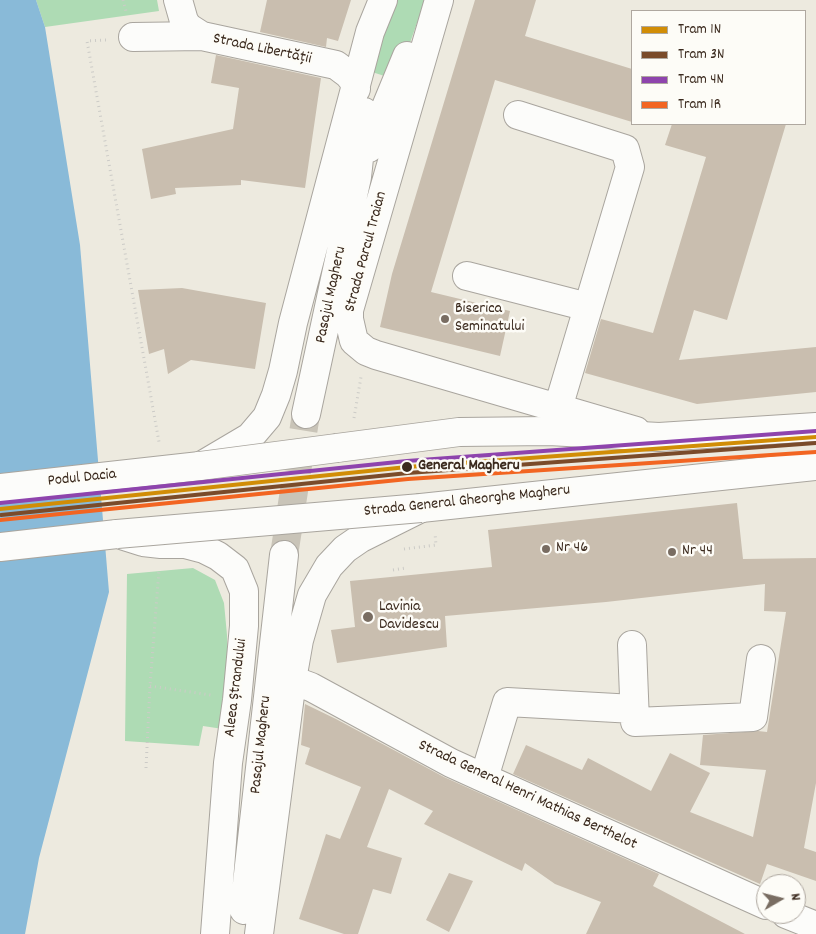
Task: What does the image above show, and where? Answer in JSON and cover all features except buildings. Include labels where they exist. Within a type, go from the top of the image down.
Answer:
[{"type":"street","name":"Strada Libertății","points":[[178,0],[184,21],[188,27],[202,36],[336,65],[353,80],[356,89]]},
{"type":"street","points":[[200,466],[250,437],[267,417],[270,410],[283,371],[293,323],[370,32],[384,0]]},
{"type":"street","name":"Pasajul Magheru","points":[[306,414],[357,177],[364,105],[384,0]]},
{"type":"street","name":"Pasajul Magheru","points":[[357,177],[430,0]]},
{"type":"street","name":"Strada Parcul Traian","points":[[439,0],[349,310],[354,341],[366,351],[659,437]]},
{"type":"street","points":[[133,37],[202,36]]},
{"type":"street","points":[[518,115],[625,149],[630,167],[558,408]]},
{"type":"street","points":[[467,276],[588,307]]},
{"type":"street","points":[[164,470],[459,432],[549,431],[659,437],[816,427]]},
{"type":"street","name":"Strada General Gheorghe Magheru","points":[[117,534],[421,508],[816,466]]},
{"type":"street","name":"Podul Dacia","points":[[0,488],[164,470]]},
{"type":"street","points":[[259,934],[298,640],[312,595],[329,566],[353,544],[421,508]]},
{"type":"street","points":[[0,547],[117,534]]},
{"type":"street","name":"Aleea Ștrandului","points":[[117,534],[143,542],[185,544],[204,549],[218,556],[235,569],[244,591],[245,606],[237,700],[228,763],[215,934]]},
{"type":"street","name":"Pasajul Magheru","points":[[241,934],[284,555]]},
{"type":"street","points":[[632,645],[635,722],[753,717],[761,659]]},
{"type":"street","name":"Strada General Henri Mathias Berthelot","points":[[292,680],[311,687],[451,763],[756,900]]},
{"type":"street","points":[[484,778],[507,702],[634,709]]},
{"type":"path","points":[[133,37],[87,41],[164,470]]},
{"type":"path","points":[[146,768],[161,544]]},
{"type":"path","points":[[404,549],[436,545]]},
{"type":"path","points":[[393,570],[406,568]]},
{"type":"path","points":[[150,686],[237,700]]},
{"type":"green space","points":[[36,0],[157,0],[159,11],[45,27]]},
{"type":"green space","points":[[384,0],[425,0],[397,80],[372,72]]},
{"type":"green space","points":[[193,568],[215,580],[224,603],[228,684],[223,729],[203,726],[199,746],[125,741],[127,574]]},
{"type":"water","points":[[0,0],[36,0],[45,27],[80,245],[109,592],[39,858],[25,934],[0,934]]},
{"type":"tunnel","points":[[284,555],[306,414]]},
{"type":"tram line","name":"4N","points":[[0,503],[407,461],[816,431]]},
{"type":"tram line","name":"1N","points":[[0,509],[407,467],[816,437]]},
{"type":"tram line","name":"3N","points":[[1,515],[408,473],[816,443]]},
{"type":"tram line","name":"1R","points":[[0,520],[408,479],[816,452]]},
{"type":"place","name":"Biserica Seminatului","points":[[445,319]]},
{"type":"place","name":"General Magheru","points":[[407,467]]},
{"type":"place","name":"Nr 46","points":[[546,549]]},
{"type":"place","name":"Nr 44","points":[[672,552]]},
{"type":"place","name":"Lavinia Davidescu","points":[[368,617]]}]
